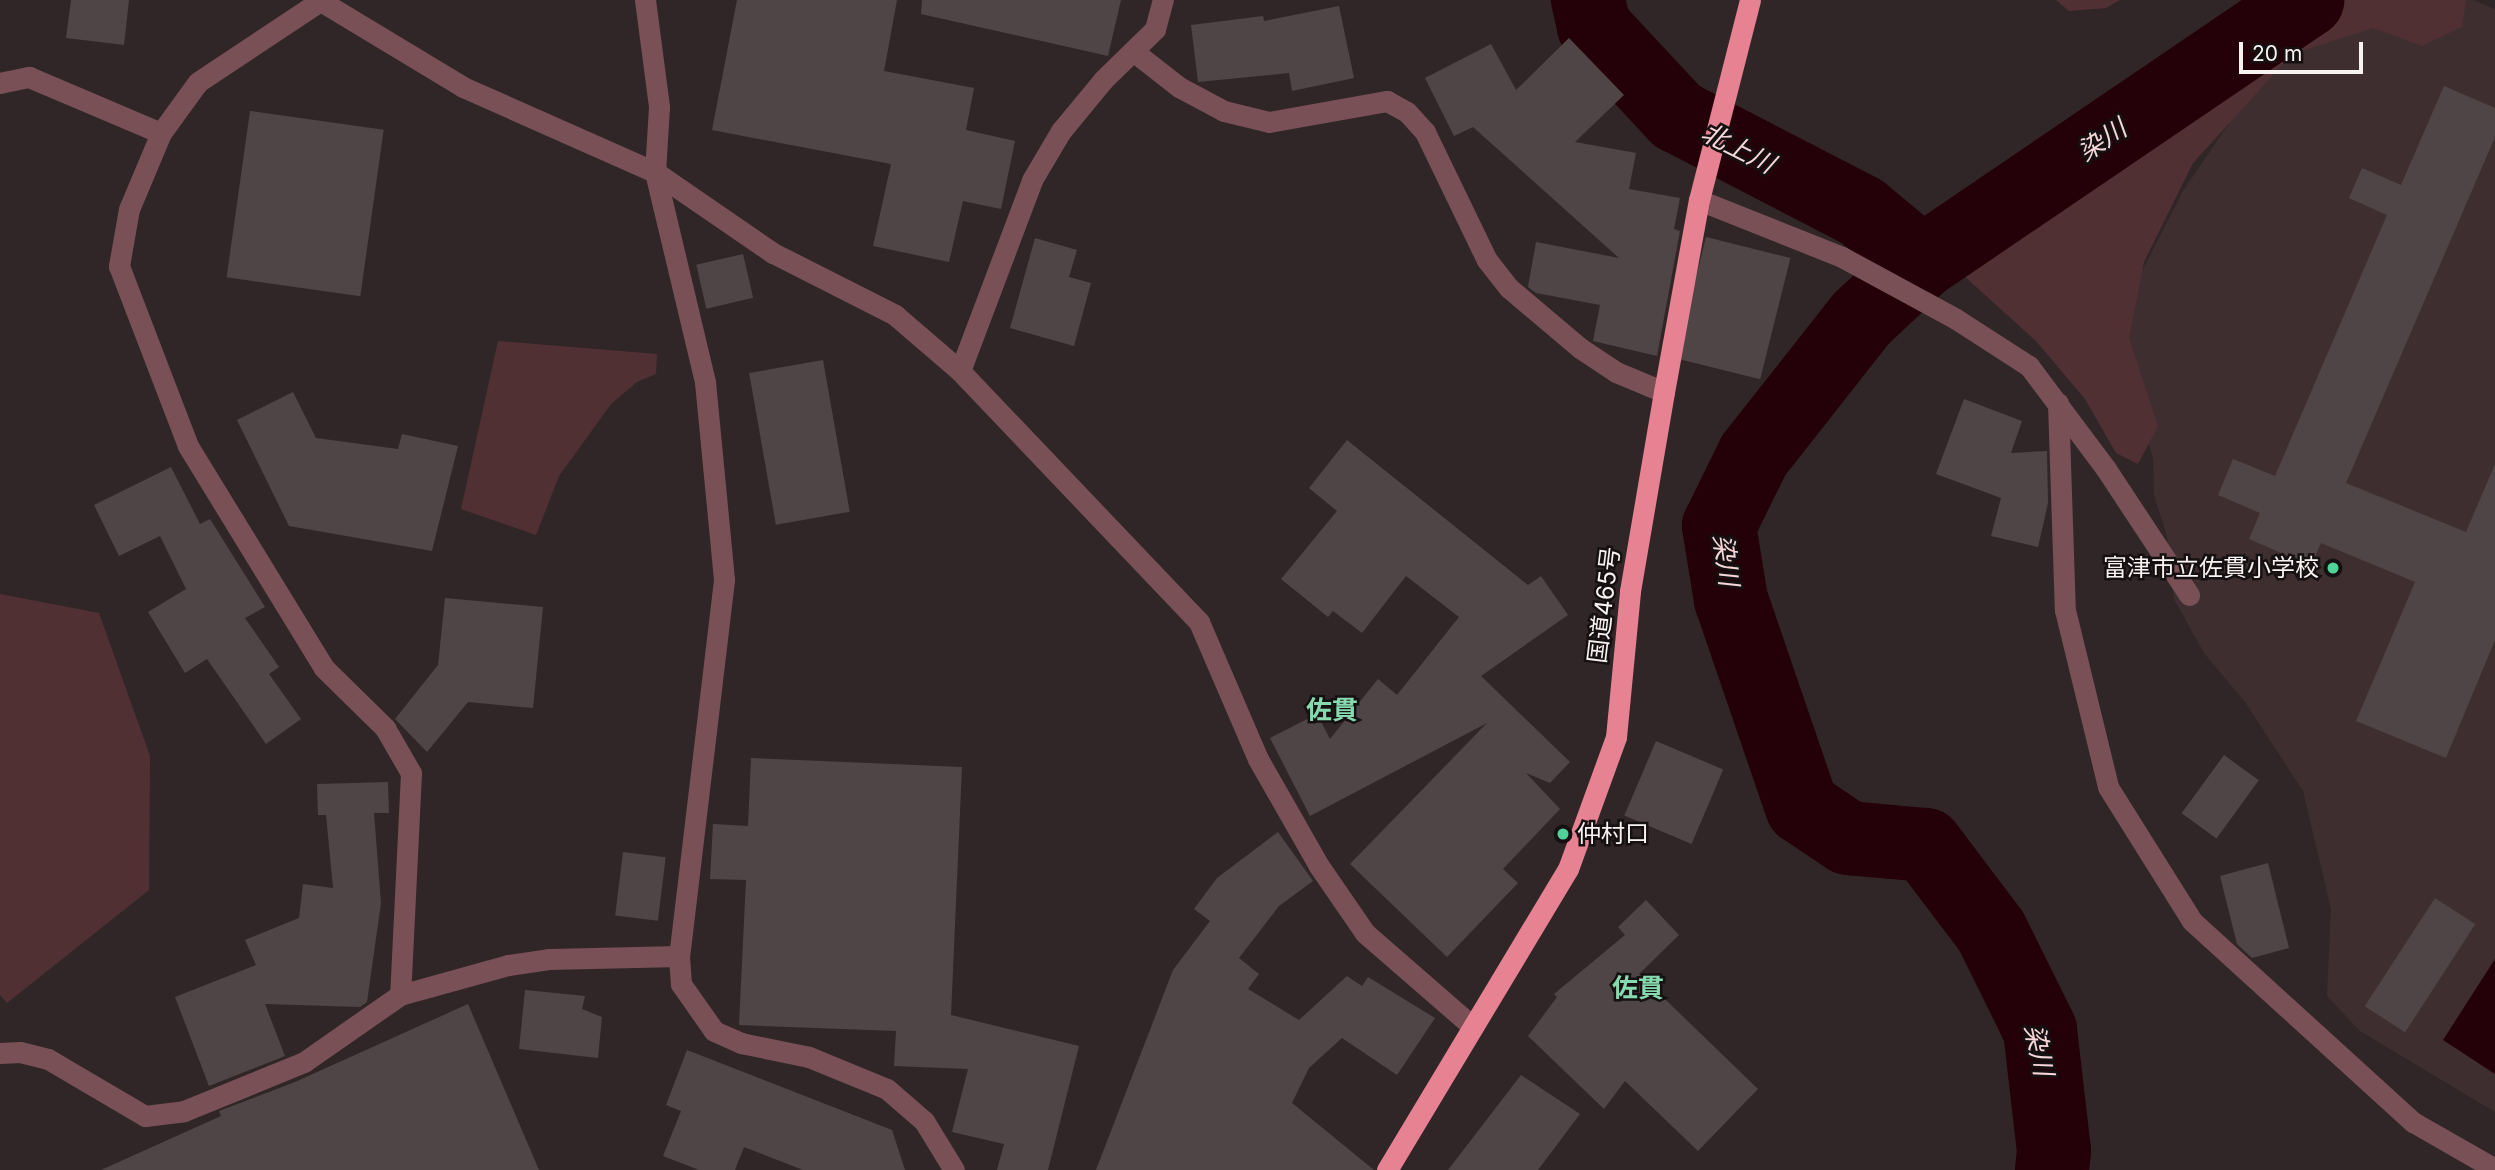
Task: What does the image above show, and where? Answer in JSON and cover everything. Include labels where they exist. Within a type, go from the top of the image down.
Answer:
[{"type":"highway","name":"国道465号","points":[[1387,1170],[1568,869],[1616,737],[1630,591],[1664,392],[1699,200],[1750,0]]},
{"type":"street","points":[[400,995],[411,773],[384,728],[324,668],[188,446],[118,266],[129,209],[161,133],[198,82],[319,0],[463,87],[655,172],[773,253],[895,314],[960,371],[1199,622],[1258,759],[1319,866],[1365,933],[1473,1027]]},
{"type":"street","points":[[645,0],[659,107],[655,172],[705,382],[724,580],[679,956],[681,984],[713,1031],[741,1043],[809,1057],[887,1089],[924,1121],[954,1170]]},
{"type":"street","points":[[960,371],[1032,180],[1061,131],[1155,29],[1163,0]]},
{"type":"street","points":[[1133,51],[1179,87],[1224,111],[1269,122],[1387,102],[1407,112],[1425,132],[1487,260],[1508,288],[1580,348],[1616,372],[1664,392]]},
{"type":"street","points":[[0,83],[29,77],[161,133]]},
{"type":"street","points":[[1699,200],[1842,257],[1908,293],[2029,366],[2058,403],[2189,595]]},
{"type":"street","points":[[2058,403],[2065,610],[2108,787],[2192,921],[2413,1122],[2495,1169]]},
{"type":"street","points":[[0,1053],[20,1052],[48,1059],[145,1116],[184,1111],[304,1062],[400,995],[508,965],[549,959],[679,956]]},
{"type":"shaded area","points":[[2056,0],[2120,0],[2106,8],[2069,11]]},
{"type":"shaded area","points":[[2248,0],[2466,0],[2462,27],[2422,46],[2373,28],[2292,54],[2193,163],[2144,262],[2129,338],[2158,426],[2138,464],[2116,453],[2085,399],[2036,341],[1963,275],[1961,234],[2160,60]]},
{"type":"shaded area","name":"富津市立佐貫小学校","points":[[2374,0],[2473,0],[2495,9],[2495,1112],[2360,1031],[2327,996],[2331,909],[2303,791],[2245,702],[2204,653],[2174,599],[2167,536],[2154,495],[2153,458],[2114,326],[2183,191],[2277,53]]},
{"type":"shaded area","points":[[498,341],[657,354],[656,374],[637,382],[611,404],[559,476],[536,535],[461,509]]},
{"type":"shaded area","points":[[0,594],[99,613],[150,756],[149,890],[7,1003],[0,995]]},
{"type":"shaded area","points":[[2495,959],[2495,1074],[2443,1040]]},
{"type":"building","points":[[71,0],[129,0],[124,45],[66,38]]},
{"type":"building","points":[[737,0],[897,0],[884,71],[974,88],[966,130],[1015,141],[1001,209],[963,201],[949,262],[873,246],[891,164],[712,130]]},
{"type":"building","points":[[922,0],[1121,0],[1108,56],[921,14]]},
{"type":"building","points":[[1339,6],[1354,78],[1292,91],[1289,73],[1198,82],[1191,25],[1263,16],[1264,21]]},
{"type":"building","points":[[1569,38],[1624,95],[1575,142],[1636,153],[1629,189],[1680,198],[1674,229],[1680,231],[1657,356],[1593,341],[1600,305],[1536,293],[1528,287],[1536,242],[1619,258],[1473,127],[1454,136],[1425,78],[1491,44],[1516,90]]},
{"type":"building","points":[[2444,86],[2495,108],[2495,137],[2346,483],[2466,532],[2495,464],[2495,640],[2446,758],[2356,721],[2415,582],[2321,543],[2311,566],[2249,539],[2260,513],[2218,495],[2233,459],[2275,476],[2387,215],[2349,198],[2362,168],[2401,185]]},
{"type":"building","points":[[250,111],[384,130],[360,296],[227,277]]},
{"type":"building","points":[[1706,237],[1790,258],[1760,379],[1676,358]]},
{"type":"building","points":[[1035,238],[1077,250],[1069,277],[1091,283],[1074,346],[1010,328]]},
{"type":"building","points":[[743,254],[753,298],[706,309],[696,265]]},
{"type":"building","points":[[823,360],[850,512],[776,525],[749,373]]},
{"type":"building","points":[[293,392],[316,438],[398,449],[402,434],[458,446],[432,551],[289,526],[237,420]]},
{"type":"building","points":[[1964,399],[2022,421],[2011,453],[2047,451],[2048,503],[2038,547],[1991,536],[2001,498],[1936,474]]},
{"type":"building","points":[[1347,440],[1528,585],[1541,576],[1568,615],[1481,676],[1570,762],[1550,783],[1526,773],[1560,809],[1503,869],[1518,883],[1447,957],[1350,864],[1487,723],[1310,816],[1270,738],[1317,714],[1330,739],[1378,679],[1397,695],[1459,617],[1406,576],[1362,633],[1333,611],[1328,617],[1281,579],[1337,511],[1309,488]]},
{"type":"building","points":[[171,467],[200,524],[210,519],[265,607],[245,618],[279,667],[269,674],[301,719],[266,744],[207,659],[185,673],[148,612],[186,589],[160,536],[119,556],[94,505]]},
{"type":"building","points":[[445,598],[543,607],[533,708],[468,702],[427,752],[395,719],[438,665]]},
{"type":"building","points":[[1656,741],[1723,770],[1692,844],[1624,816]]},
{"type":"building","points":[[2224,755],[2259,780],[2216,839],[2182,813]]},
{"type":"building","points":[[751,758],[962,767],[951,1015],[1079,1046],[1048,1170],[997,1170],[1004,1144],[952,1132],[968,1069],[894,1066],[896,1031],[739,1025],[746,880],[710,879],[713,824],[748,826]]},
{"type":"building","points":[[388,782],[389,813],[374,813],[381,903],[367,1002],[360,1007],[265,1004],[285,1056],[209,1086],[175,997],[256,965],[245,940],[299,918],[303,884],[333,888],[326,815],[318,815],[317,784]]},
{"type":"building","points":[[1278,832],[1313,881],[1279,906],[1239,958],[1259,974],[1248,989],[1299,1020],[1347,976],[1362,986],[1368,977],[1435,1018],[1397,1075],[1342,1038],[1309,1068],[1292,1103],[1374,1170],[1096,1170],[1173,970],[1210,921],[1194,909],[1217,878]]},
{"type":"building","points":[[623,852],[666,857],[658,921],[615,916]]},
{"type":"building","points":[[2268,863],[2289,948],[2252,958],[2237,944],[2220,876]]},
{"type":"building","points":[[2435,898],[2475,924],[2405,1032],[2365,1006]]},
{"type":"building","points":[[1646,900],[1679,935],[1639,974],[1758,1089],[1698,1151],[1625,1081],[1604,1109],[1528,1036],[1557,997],[1554,994],[1625,935],[1618,927]]},
{"type":"building","points":[[525,990],[585,996],[582,1009],[602,1017],[598,1058],[519,1049]]},
{"type":"building","points":[[468,1004],[539,1170],[101,1170],[221,1116],[219,1111],[295,1082]]},
{"type":"building","points":[[687,1050],[892,1130],[905,1170],[803,1170],[744,1147],[735,1170],[699,1170],[663,1156],[681,1111],[666,1105]]},
{"type":"building","points":[[1521,1075],[1580,1114],[1538,1170],[1448,1170]]},
{"type":"waterway","name":"北上川","points":[[1588,0],[1594,27],[1677,116],[1862,212],[1922,262]]},
{"type":"waterway","name":"染川","points":[[2052,1170],[2054,1151],[2040,1030],[1991,931],[1926,845],[1848,838],[1802,807],[1731,600],[1719,526],[1754,455],[1861,319],[1922,262],[2307,0]]},
{"type":"place","name":"富津市立佐貫小学校","points":[[2333,568]]},
{"type":"place","name":"仲村口","points":[[1563,834]]},
{"type":"district","name":"佐貫","points":[[1332,710]]},
{"type":"district","name":"佐貫","points":[[1638,988]]}]
